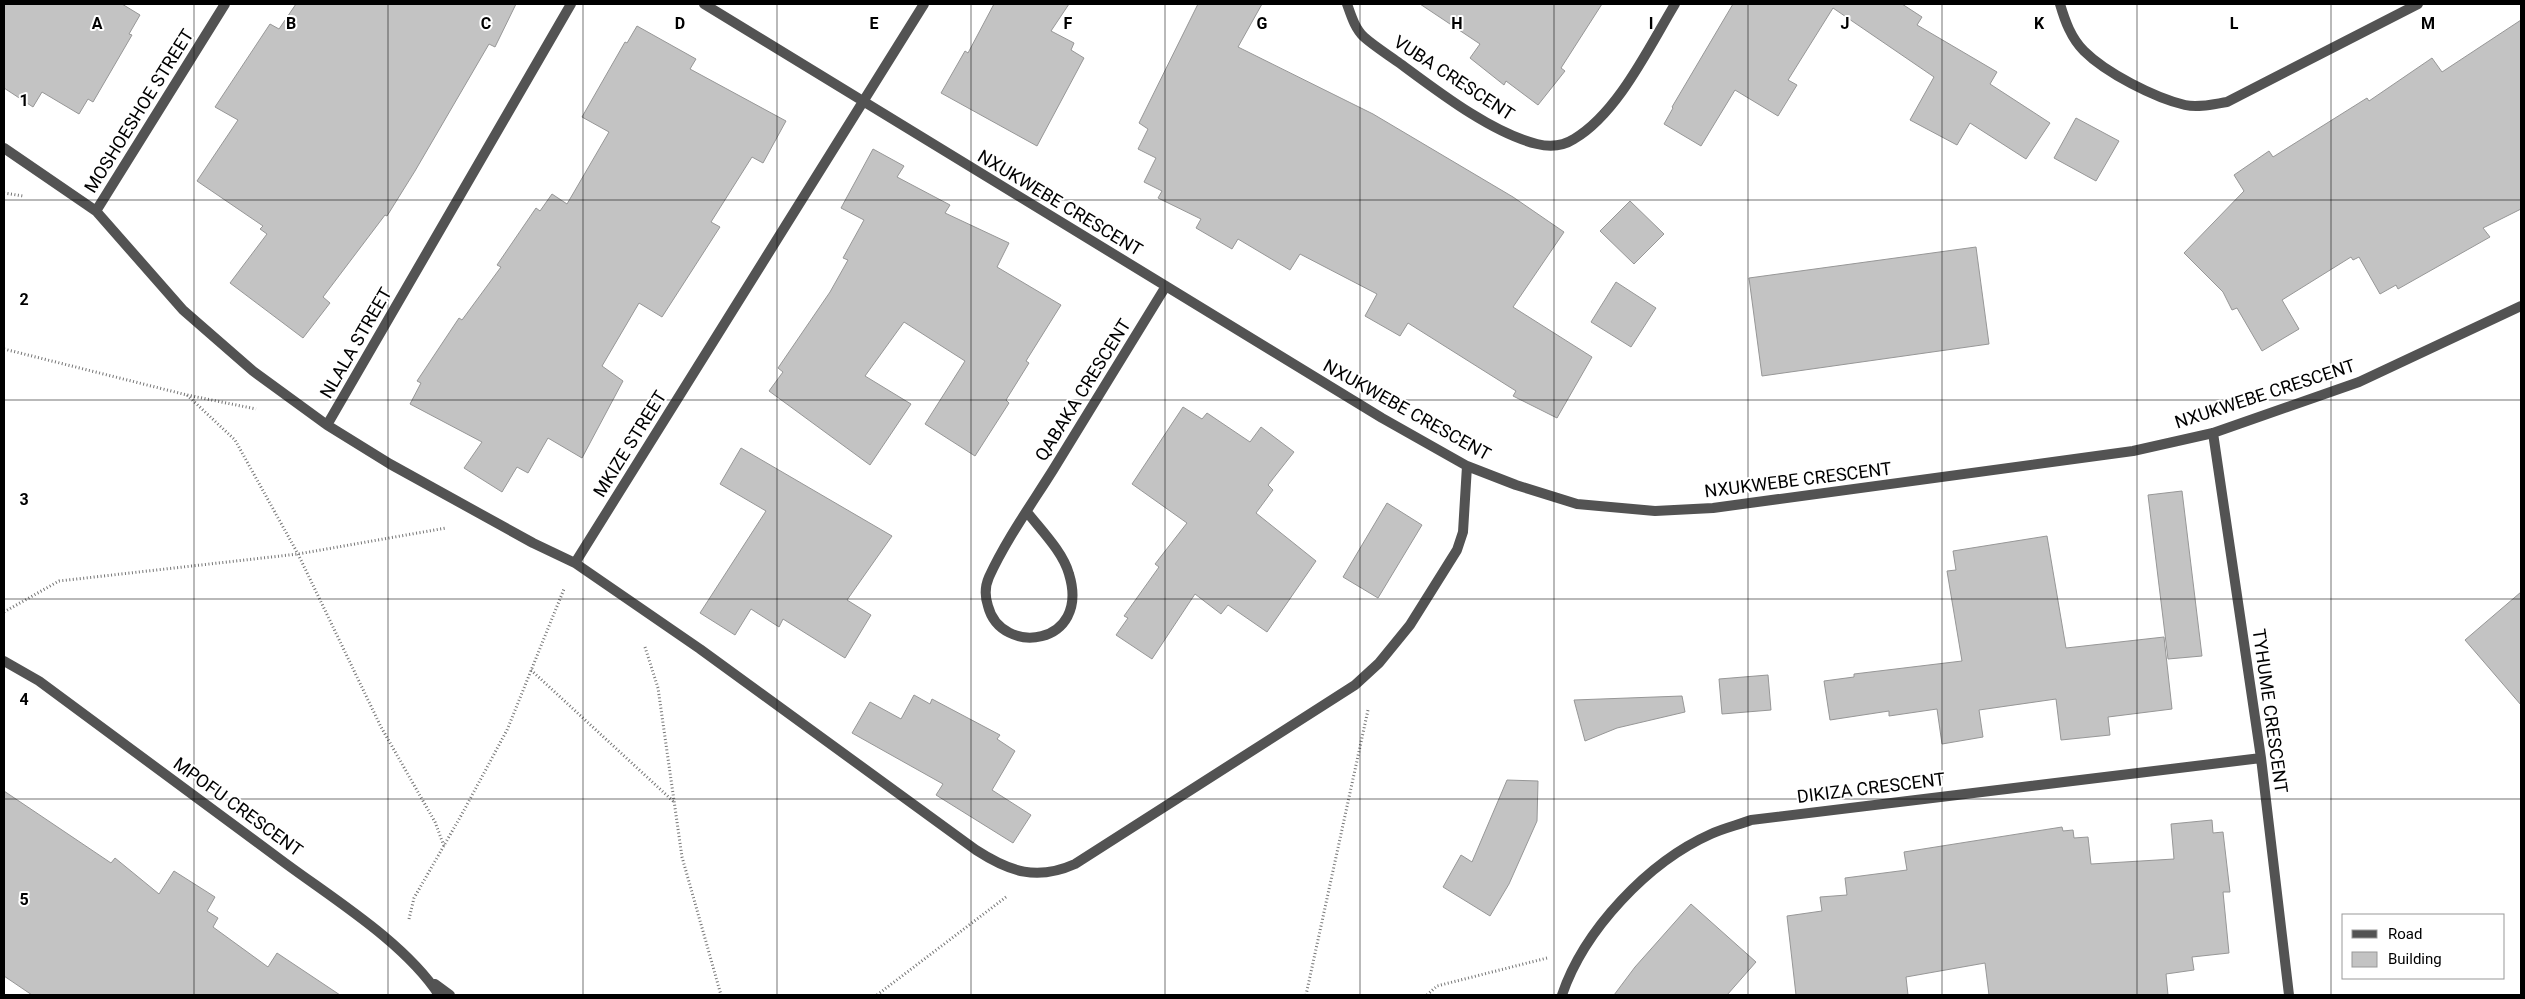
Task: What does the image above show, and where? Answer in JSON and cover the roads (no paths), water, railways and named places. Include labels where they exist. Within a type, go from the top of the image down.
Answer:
[{"type":"street","name":"MOSHOESHOE STREET","points":[[96,211],[225,4]]},
{"type":"street","name":"NLALA STREET","points":[[4,148],[96,211],[183,310],[253,371],[327,425],[571,4]]},
{"type":"street","name":"NXUKWEBE CRESCENT","points":[[704,4],[1382,418],[1467,466],[1516,485],[1577,504],[1655,511],[1712,508],[2133,451],[2213,433],[2359,382],[2521,306]]},
{"type":"street","name":"MKIZE STREET","points":[[575,563],[924,4]]},
{"type":"street","name":"VUBA CRESCENT","points":[[1347,4],[1352,19],[1363,36],[1423,81],[1489,124],[1518,138],[1539,145],[1557,146],[1573,140],[1592,126],[1609,107],[1630,78],[1675,4]]},
{"type":"street","points":[[2060,4],[2066,25],[2084,51],[2113,73],[2158,95],[2186,105],[2205,106],[2227,102],[2418,4]]},
{"type":"street","name":"QABAKA CRESCENT","points":[[1027,512],[1069,572],[1072,588],[1071,612],[1063,626],[1047,635],[1017,635],[1003,631],[991,620],[985,597],[988,580],[1027,512],[1166,286]]},
{"type":"street","points":[[327,425],[390,464],[575,563],[700,649],[976,850],[991,860],[1014,869],[1036,874],[1057,872],[1075,864],[1322,708],[1355,685],[1379,663],[1410,625],[1457,550],[1463,532],[1467,466]]},
{"type":"street","name":"TYHUME CRESCENT","points":[[2213,433],[2261,758],[2289,995]]},
{"type":"street","name":"MPOFU CRESCENT","points":[[4,661],[39,680],[401,950],[429,979],[439,995]]},
{"type":"street","name":"DIKIZA CRESCENT","points":[[1562,995],[1584,949],[1602,920],[1663,864],[1710,834],[1751,820],[2261,758]]},
{"type":"street","points":[[429,979],[450,995]]}]
